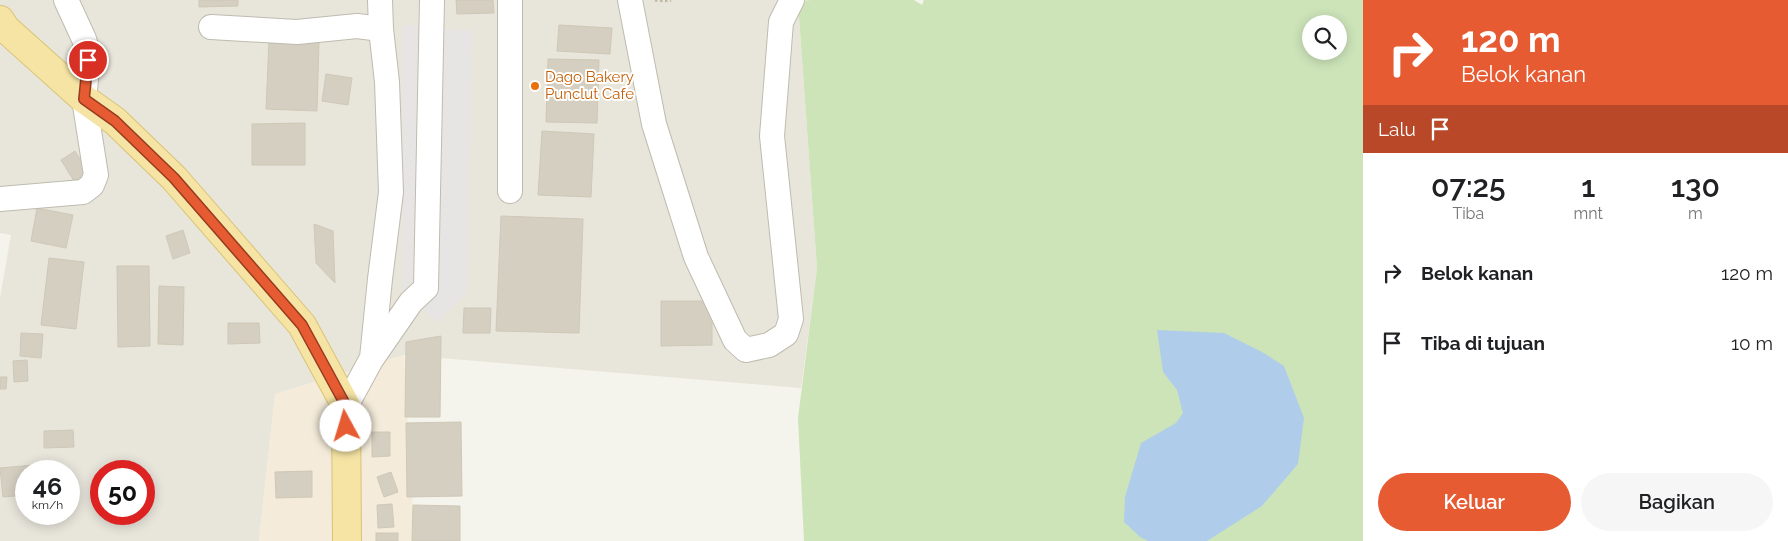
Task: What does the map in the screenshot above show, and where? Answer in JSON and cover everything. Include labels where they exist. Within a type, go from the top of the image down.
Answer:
[{"type":"main road","points":[[0,20],[6,29],[84,99],[115,121],[174,178],[302,325],[346,406],[347,541]]},
{"type":"street","points":[[0,200],[83,192],[92,185],[96,175],[84,99],[88,60],[87,50],[66,0]]},
{"type":"street","points":[[372,358],[391,192],[387,82],[380,0]]},
{"type":"street","points":[[346,406],[372,358],[411,302],[426,288],[432,0]]},
{"type":"street","points":[[510,0],[510,190]]},
{"type":"street","points":[[630,0],[654,124],[696,257],[735,340],[746,350],[769,345],[786,334],[791,320],[772,136],[782,22],[788,5],[792,0]]},
{"type":"street","points":[[211,27],[297,32],[357,26],[381,29]]},
{"type":"path","points":[[653,0],[671,0]]},
{"type":"shaded area","points":[[0,0],[810,0],[798,4],[817,268],[801,388],[404,355],[275,394],[259,541],[0,541],[0,298],[11,235],[0,233]]},
{"type":"shaded area","points":[[402,25],[473,31],[467,292],[437,323],[402,290]]},
{"type":"shaded area","points":[[404,355],[415,541],[259,541],[275,394]]},
{"type":"green space","points":[[810,0],[914,0],[922,5],[924,0],[1363,0],[1363,541],[804,541],[798,418],[817,268],[798,3]]},
{"type":"water","points":[[1157,330],[1224,333],[1262,352],[1284,366],[1304,418],[1298,464],[1262,506],[1207,541],[1148,541],[1140,537],[1124,522],[1125,497],[1141,443],[1176,423],[1183,413],[1177,390],[1163,372]]},
{"type":"building","points":[[199,0],[238,0],[238,6],[199,7]]},
{"type":"building","points":[[456,0],[493,0],[494,13],[457,14]]},
{"type":"building","points":[[559,25],[612,28],[610,54],[557,51]]},
{"type":"building","points":[[269,40],[319,41],[317,111],[266,109]]},
{"type":"building","points":[[548,59],[599,60],[597,123],[546,122]]},
{"type":"building","points":[[326,74],[352,78],[348,105],[322,101]]},
{"type":"building","points":[[305,123],[305,165],[252,165],[252,124]]},
{"type":"building","points":[[542,131],[594,134],[591,197],[538,195]]},
{"type":"building","points":[[75,151],[91,177],[77,186],[61,160]]},
{"type":"building","points":[[37,208],[73,215],[66,248],[31,241]]},
{"type":"building","points":[[501,216],[583,219],[579,333],[496,331]]},
{"type":"building","points":[[314,224],[333,231],[335,283],[316,263]]},
{"type":"building","points":[[183,230],[190,253],[173,259],[166,236]]},
{"type":"building","points":[[49,258],[84,262],[76,329],[41,325]]},
{"type":"building","points":[[117,266],[149,266],[150,346],[118,347]]},
{"type":"building","points":[[159,286],[184,287],[183,345],[158,344]]},
{"type":"building","points":[[661,301],[712,301],[712,345],[661,346]]},
{"type":"building","points":[[464,308],[491,308],[490,333],[463,333]]},
{"type":"building","points":[[228,323],[259,323],[260,343],[228,344]]},
{"type":"building","points":[[21,333],[43,334],[41,358],[20,356]]},
{"type":"building","points":[[441,336],[440,417],[405,417],[406,342]]},
{"type":"building","points":[[27,360],[28,381],[14,382],[13,361]]},
{"type":"building","points":[[0,377],[7,377],[6,389],[0,389]]},
{"type":"building","points":[[461,422],[462,496],[407,497],[406,423]]},
{"type":"building","points":[[73,430],[74,447],[44,448],[44,431]]},
{"type":"building","points":[[372,432],[390,432],[390,456],[372,457]]},
{"type":"building","points":[[15,467],[15,496],[3,497],[0,468]]},
{"type":"building","points":[[312,471],[312,497],[276,498],[275,472]]},
{"type":"building","points":[[391,472],[398,492],[384,497],[377,477]]},
{"type":"building","points":[[392,504],[394,527],[378,528],[377,505]]},
{"type":"building","points":[[413,505],[460,506],[460,541],[412,541]]},
{"type":"building","points":[[376,533],[398,533],[398,541],[376,541]]},
{"type":"place","name":"Dago Bakery Punclut Cafe","points":[[535,86]]},
{"type":"route","points":[[88,60],[84,99],[115,121],[174,178],[302,325],[346,406],[346,426]]}]
